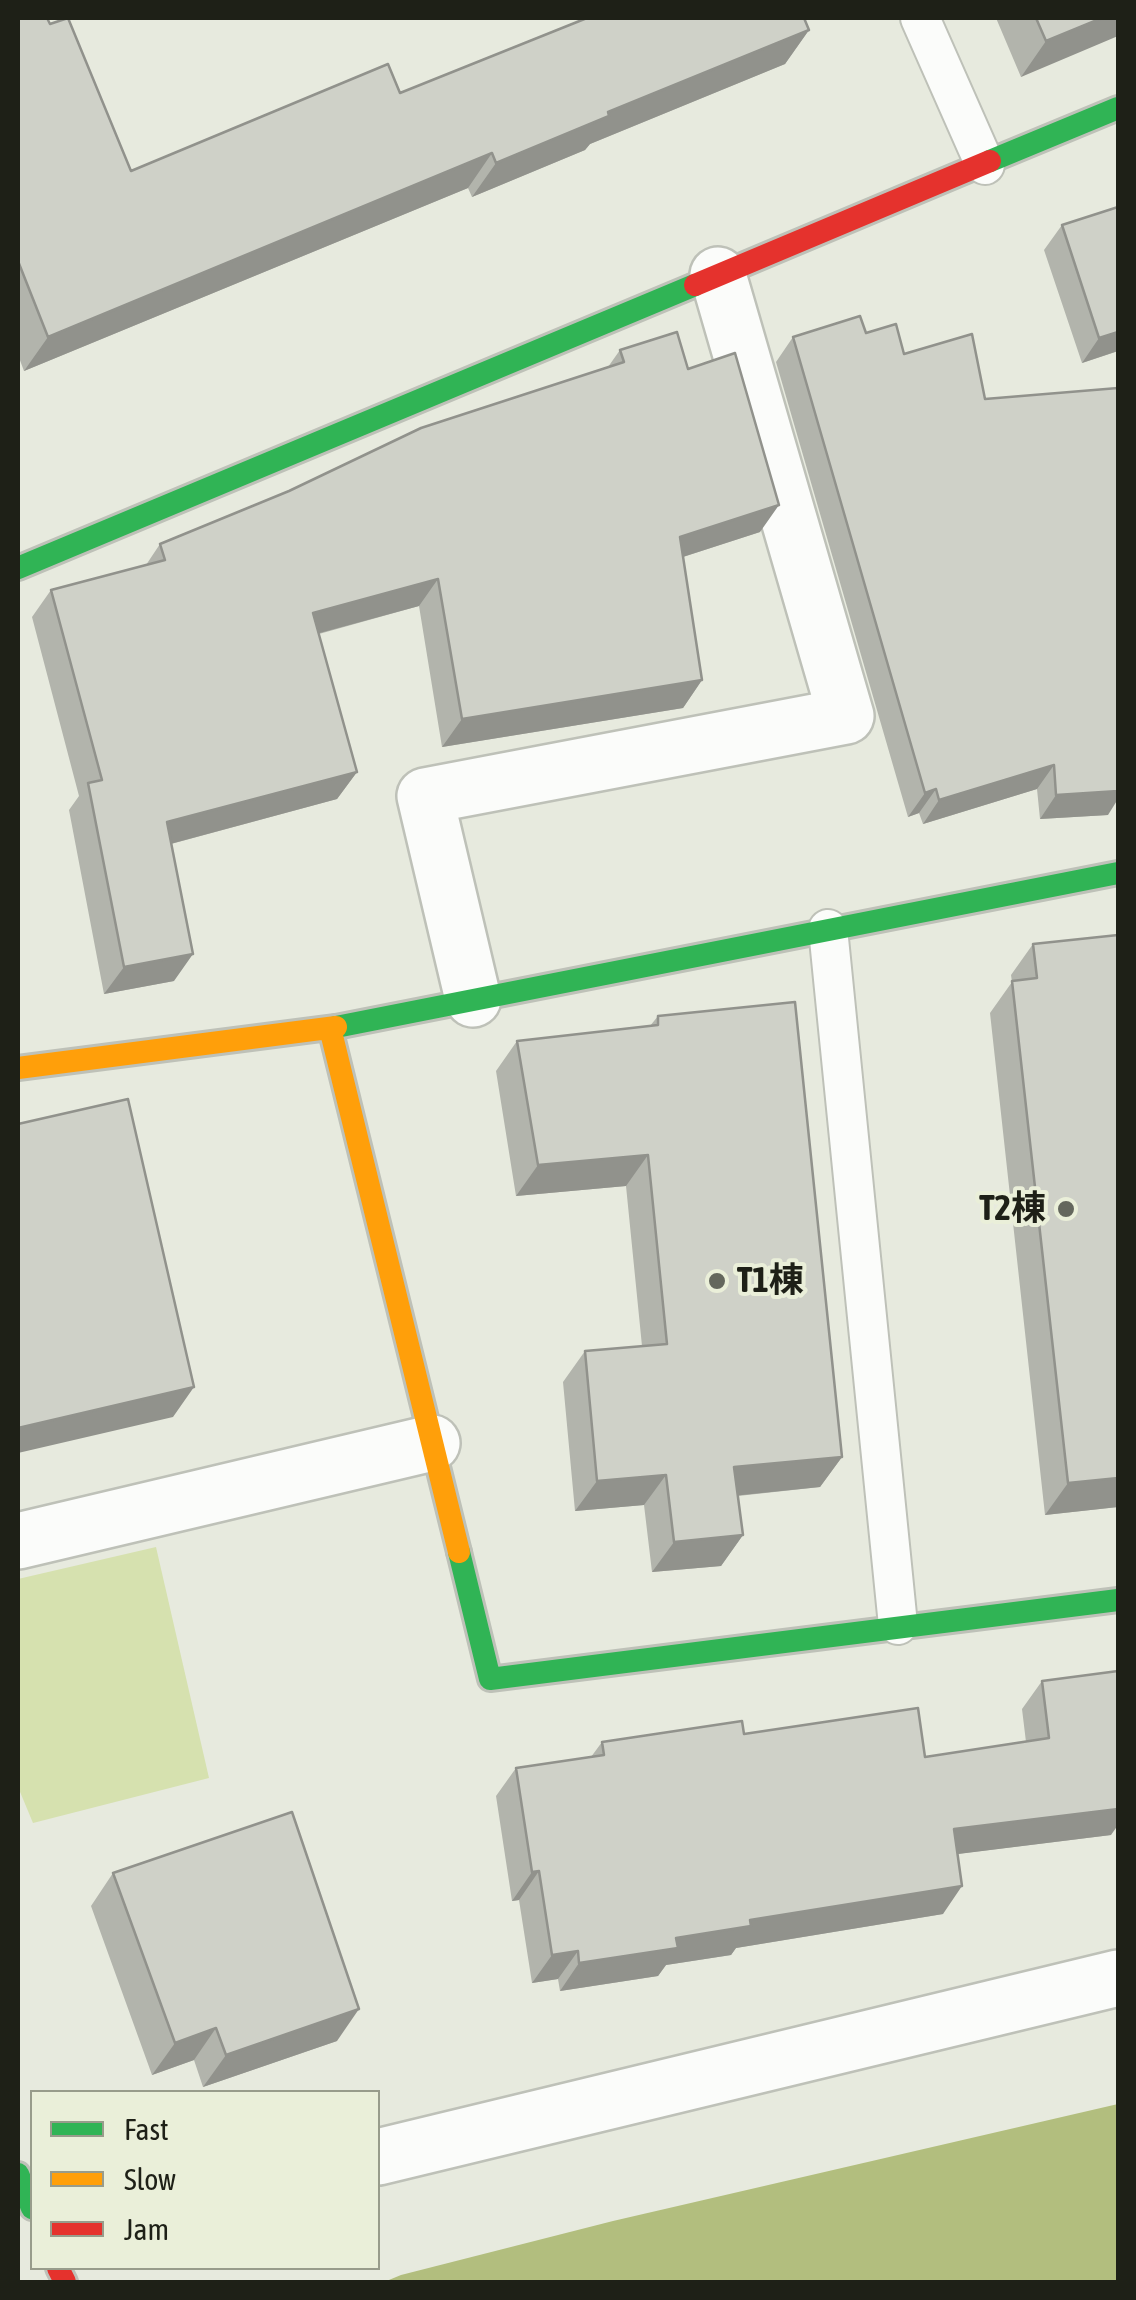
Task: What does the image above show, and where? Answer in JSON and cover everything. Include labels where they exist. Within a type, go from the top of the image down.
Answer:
[{"type":"street","points":[[18,568],[1118,108]]},
{"type":"street","points":[[473,999],[426,796],[846,716],[718,275]]},
{"type":"street","points":[[18,1068],[330,1028],[1118,872]]},
{"type":"street","points":[[330,1028],[490,1679],[1118,1600]]},
{"type":"street","points":[[18,1542],[432,1443]]},
{"type":"street","points":[[380,2156],[1118,1978]]},
{"type":"street","points":[[18,2174],[30,2203]]},
{"type":"lane","points":[[920,18],[984,164]]},
{"type":"lane","points":[[828,929],[898,1626]]},
{"type":"shaded area","points":[[156,1547],[209,1778],[33,1823],[18,1787],[18,1579]]},
{"type":"shaded area","points":[[1118,2104],[1118,2282],[384,2282],[613,2221]]},
{"type":"building","points":[[18,18],[47,18],[50,24],[68,18],[131,171],[388,64],[400,93],[587,18],[804,18],[809,30],[608,112],[609,116],[496,163],[492,153],[48,337],[18,261]]},
{"type":"building","points":[[1036,18],[1102,18],[1046,41]]},
{"type":"building","points":[[1118,207],[1118,332],[1099,338],[1062,225]]},
{"type":"building","points":[[860,316],[866,333],[896,324],[904,354],[972,334],[985,399],[1118,388],[1118,791],[1056,795],[1054,765],[939,800],[936,789],[925,793],[793,337]]},
{"type":"building","points":[[677,332],[688,369],[735,353],[779,505],[680,537],[702,680],[462,719],[438,579],[313,613],[357,772],[167,822],[193,954],[124,967],[88,783],[102,780],[51,590],[165,560],[160,544],[289,491],[421,428],[624,362],[620,350]]},
{"type":"building","name":"T2棟","points":[[1118,935],[1118,1478],[1068,1483],[1012,981],[1037,978],[1033,944]]},
{"type":"building","name":"T1棟","points":[[795,1002],[842,1457],[734,1467],[743,1535],[674,1542],[666,1475],[597,1481],[585,1351],[667,1344],[648,1155],[538,1165],[517,1041],[658,1025],[658,1016]]},
{"type":"building","points":[[128,1099],[194,1387],[18,1428],[18,1124]]},
{"type":"building","points":[[1118,1671],[1118,1809],[954,1829],[962,1886],[750,1920],[751,1926],[676,1938],[678,1948],[579,1963],[578,1951],[552,1955],[539,1871],[532,1872],[516,1768],[604,1755],[602,1742],[742,1721],[744,1734],[918,1708],[925,1757],[1049,1738],[1042,1681]]},
{"type":"building","points":[[292,1812],[359,2009],[226,2055],[216,2028],[175,2043],[113,1873]]},
{"type":"traffic: fast","points":[[990,161],[1118,108]]},
{"type":"traffic: fast","points":[[18,568],[695,285]]},
{"type":"traffic: fast","points":[[336,1027],[1118,873]]},
{"type":"traffic: fast","points":[[459,1552],[490,1679],[1118,1600]]},
{"type":"traffic: fast","points":[[18,2174],[30,2203]]},
{"type":"traffic: slow","points":[[18,1068],[336,1027]]},
{"type":"traffic: slow","points":[[330,1028],[459,1552]]},
{"type":"traffic: jam","points":[[695,285],[990,161]]},
{"type":"traffic: jam","points":[[59,2270],[65,2282]]},
{"type":"place","name":"T2棟","points":[[1066,1209]]},
{"type":"place","name":"T1棟","points":[[717,1281]]}]
